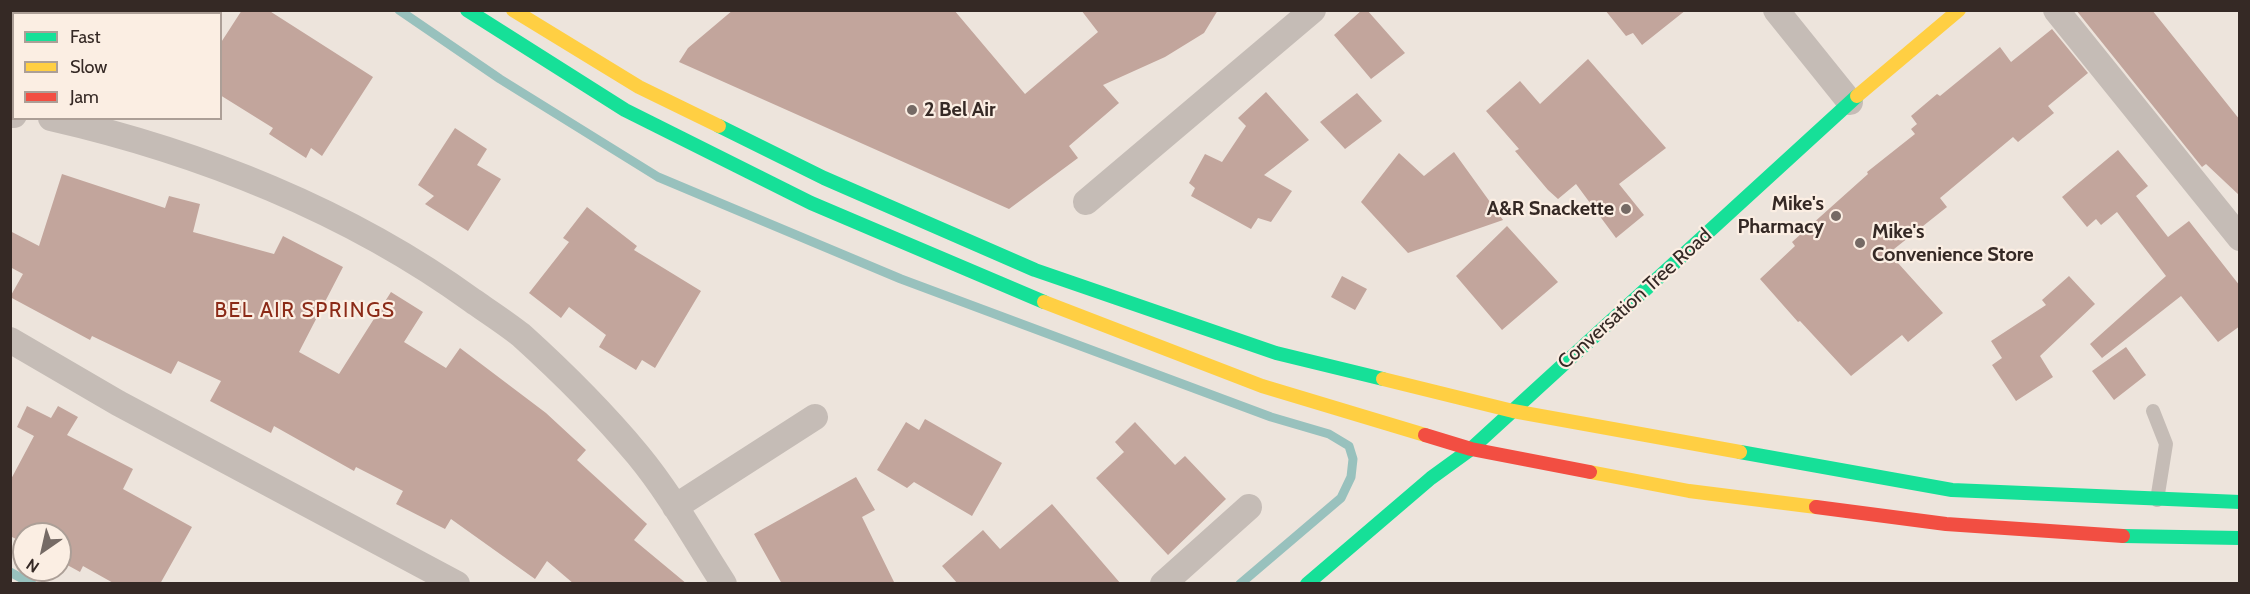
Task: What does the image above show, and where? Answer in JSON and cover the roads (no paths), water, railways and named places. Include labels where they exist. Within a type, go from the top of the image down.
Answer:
[{"type":"main road","points":[[467,10],[625,110],[810,203],[1025,295],[1262,386],[1471,449],[1689,491],[1946,524],[2150,538],[2240,538]]},
{"type":"main road","points":[[513,10],[639,87],[824,177],[1035,270],[1276,353],[1513,411],[1952,490],[2240,502]]},
{"type":"main road","name":"Conversation Tree Road","points":[[1307,584],[1431,478],[1471,449],[1850,102],[1959,10]]},
{"type":"street","points":[[1086,202],[1313,10]]},
{"type":"street","points":[[1776,10],[1850,102]]},
{"type":"street","points":[[2056,10],[2240,238]]},
{"type":"street","points":[[59,120],[101,130],[282,192],[345,223],[433,272],[520,334],[581,393],[639,456],[724,584]]},
{"type":"street","points":[[10,340],[118,403],[457,584]]},
{"type":"street","points":[[675,507],[815,417]]},
{"type":"street","points":[[1163,584],[1249,507]]},
{"type":"lane","points":[[2153,411],[2166,444],[2157,500]]},
{"type":"waterway","points":[[399,10],[500,79],[658,177],[901,279],[1271,417],[1329,434],[1349,446],[1353,459],[1351,477],[1341,498],[1240,584]]},
{"type":"waterway","points":[[10,572],[32,584]]},
{"type":"place","name":"2 Bel Air","points":[[912,110]]},
{"type":"place","name":"A&R Snackette","points":[[1626,209]]},
{"type":"place","name":"Mike's Pharmacy","points":[[1836,216]]},
{"type":"place","name":"Mike's Convenience Store","points":[[1860,243]]},
{"type":"district","name":"BEL AIR SPRINGS","points":[[305,311]]}]
